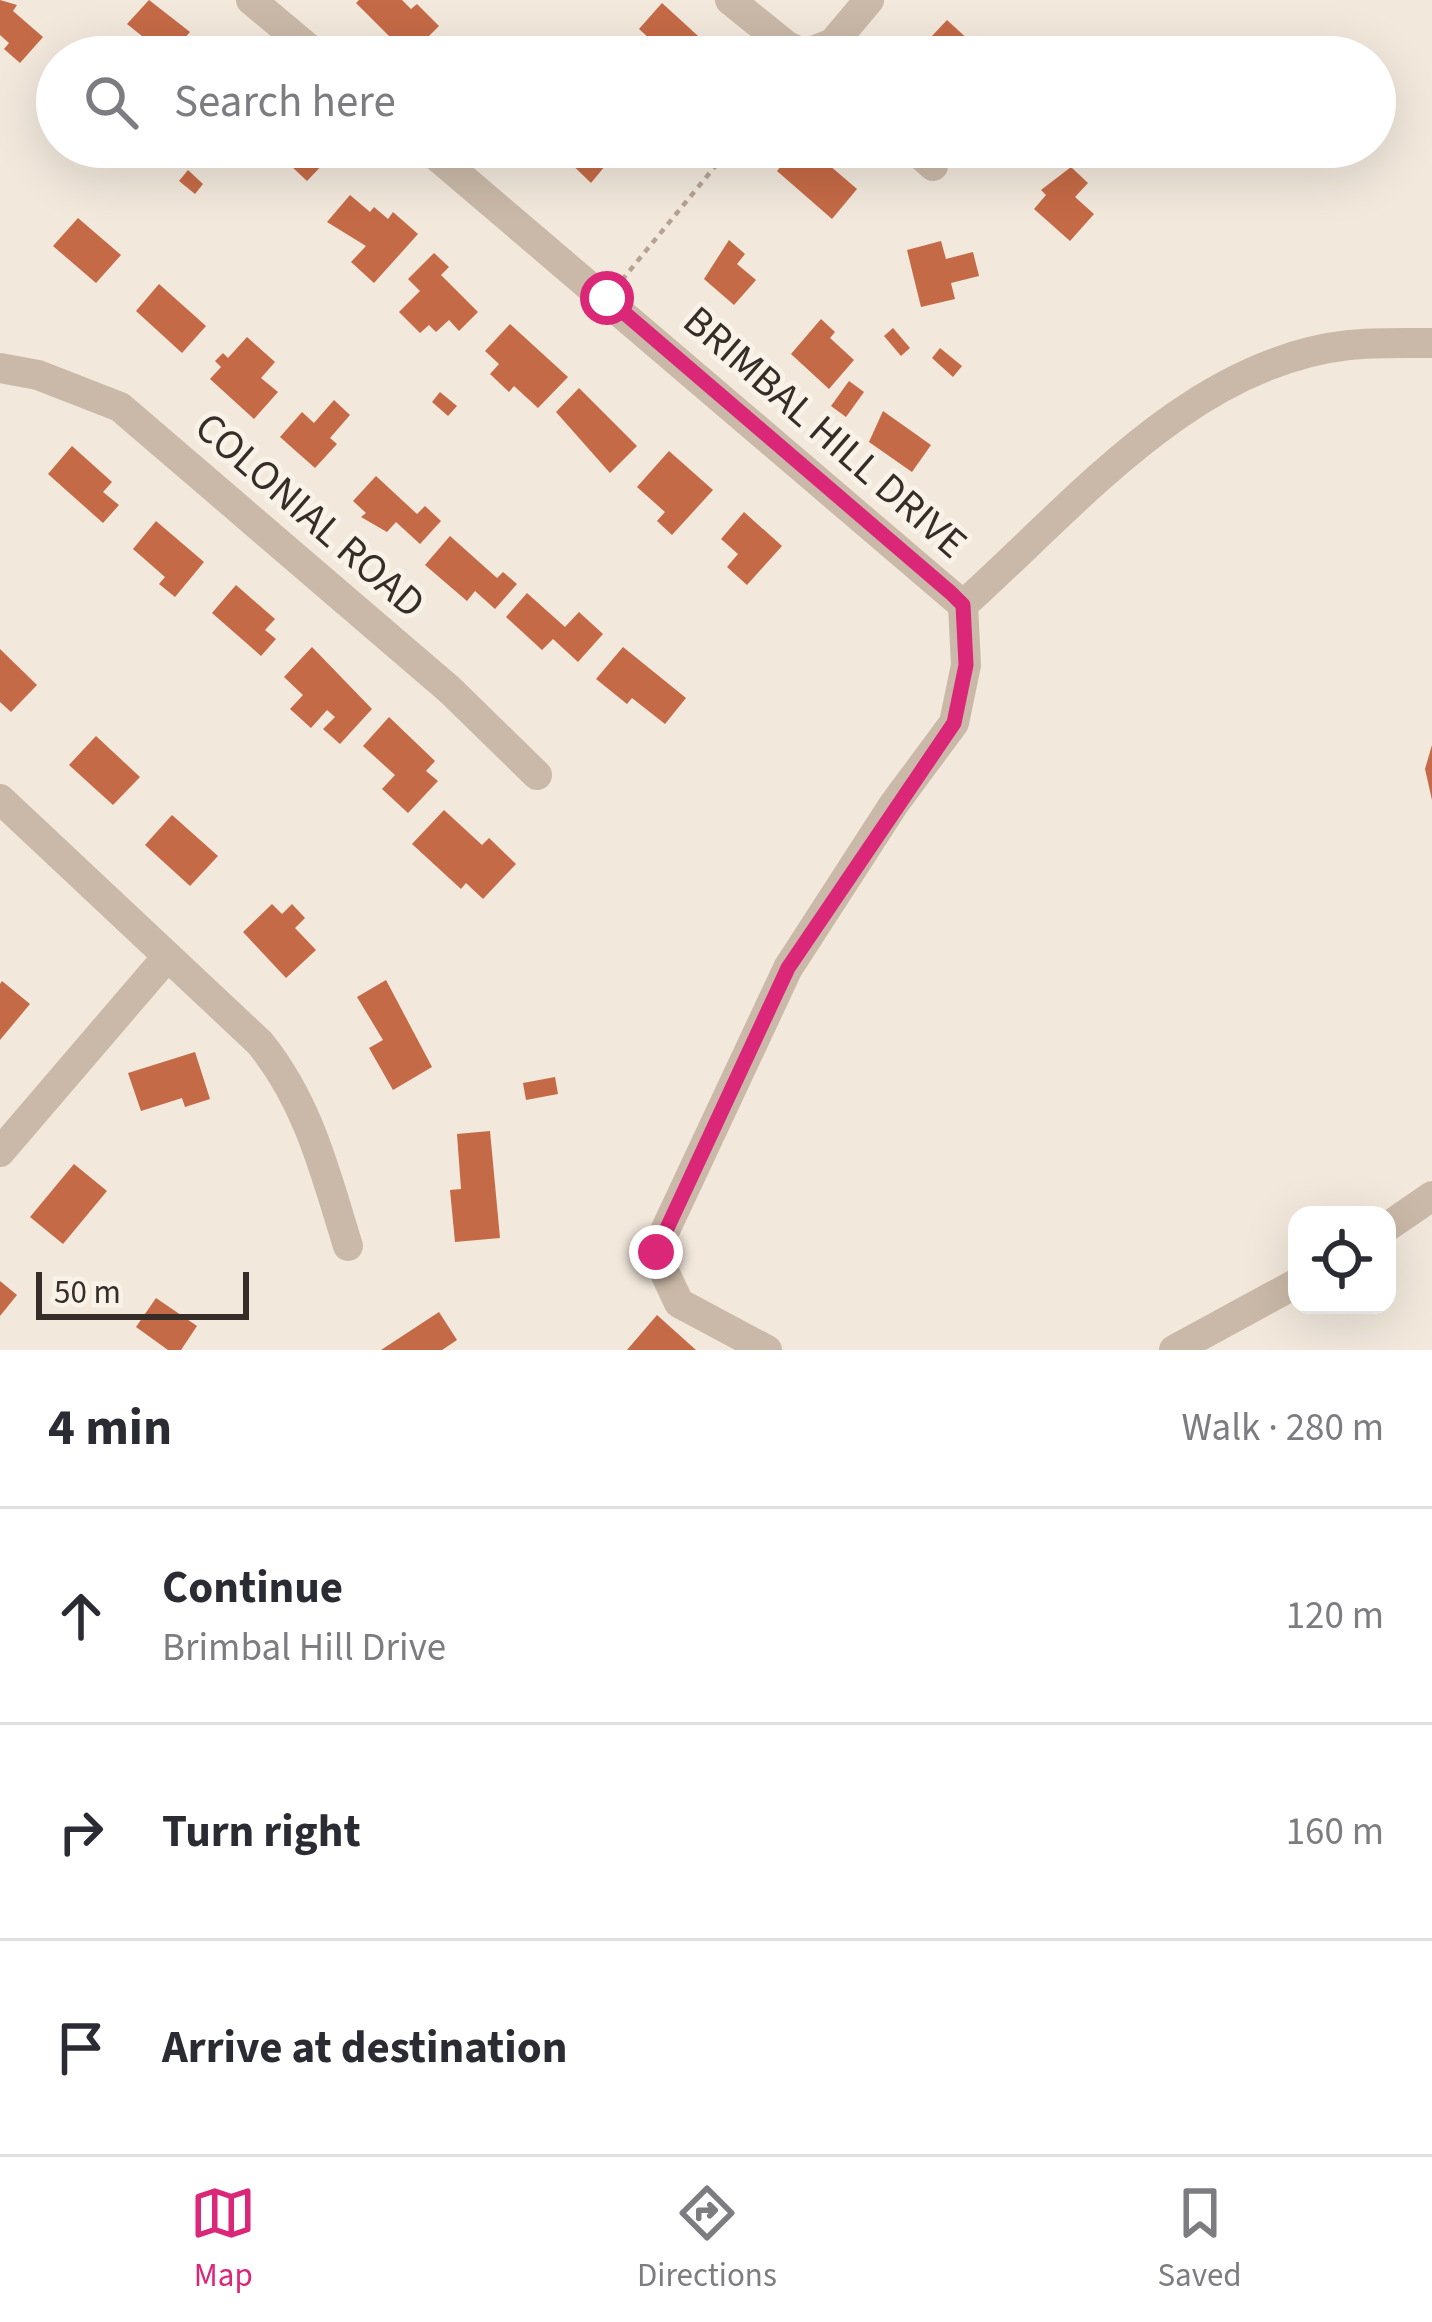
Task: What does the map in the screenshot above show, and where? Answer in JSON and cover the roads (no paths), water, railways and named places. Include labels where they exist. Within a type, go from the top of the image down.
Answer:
[{"type":"street","points":[[250,0],[294,36]]},
{"type":"street","points":[[730,0],[775,36]]},
{"type":"street","points":[[839,36],[869,0]]},
{"type":"street","name":"BRIMBAL HILL DRIVE","points":[[451,168],[957,599]]},
{"type":"street","points":[[767,1350],[679,1303],[656,1252],[788,968],[954,723],[966,665],[957,599],[1184,408],[1260,370],[1345,345],[1432,343]]},
{"type":"street","name":"COLONIAL ROAD","points":[[0,368],[38,375],[120,407],[415,660],[537,775]]},
{"type":"street","points":[[0,799],[260,1043],[292,1083],[313,1130],[347,1246]]},
{"type":"street","points":[[0,1152],[167,957]]},
{"type":"street","points":[[1396,1221],[1432,1196]]},
{"type":"street","points":[[1174,1350],[1288,1288]]}]
